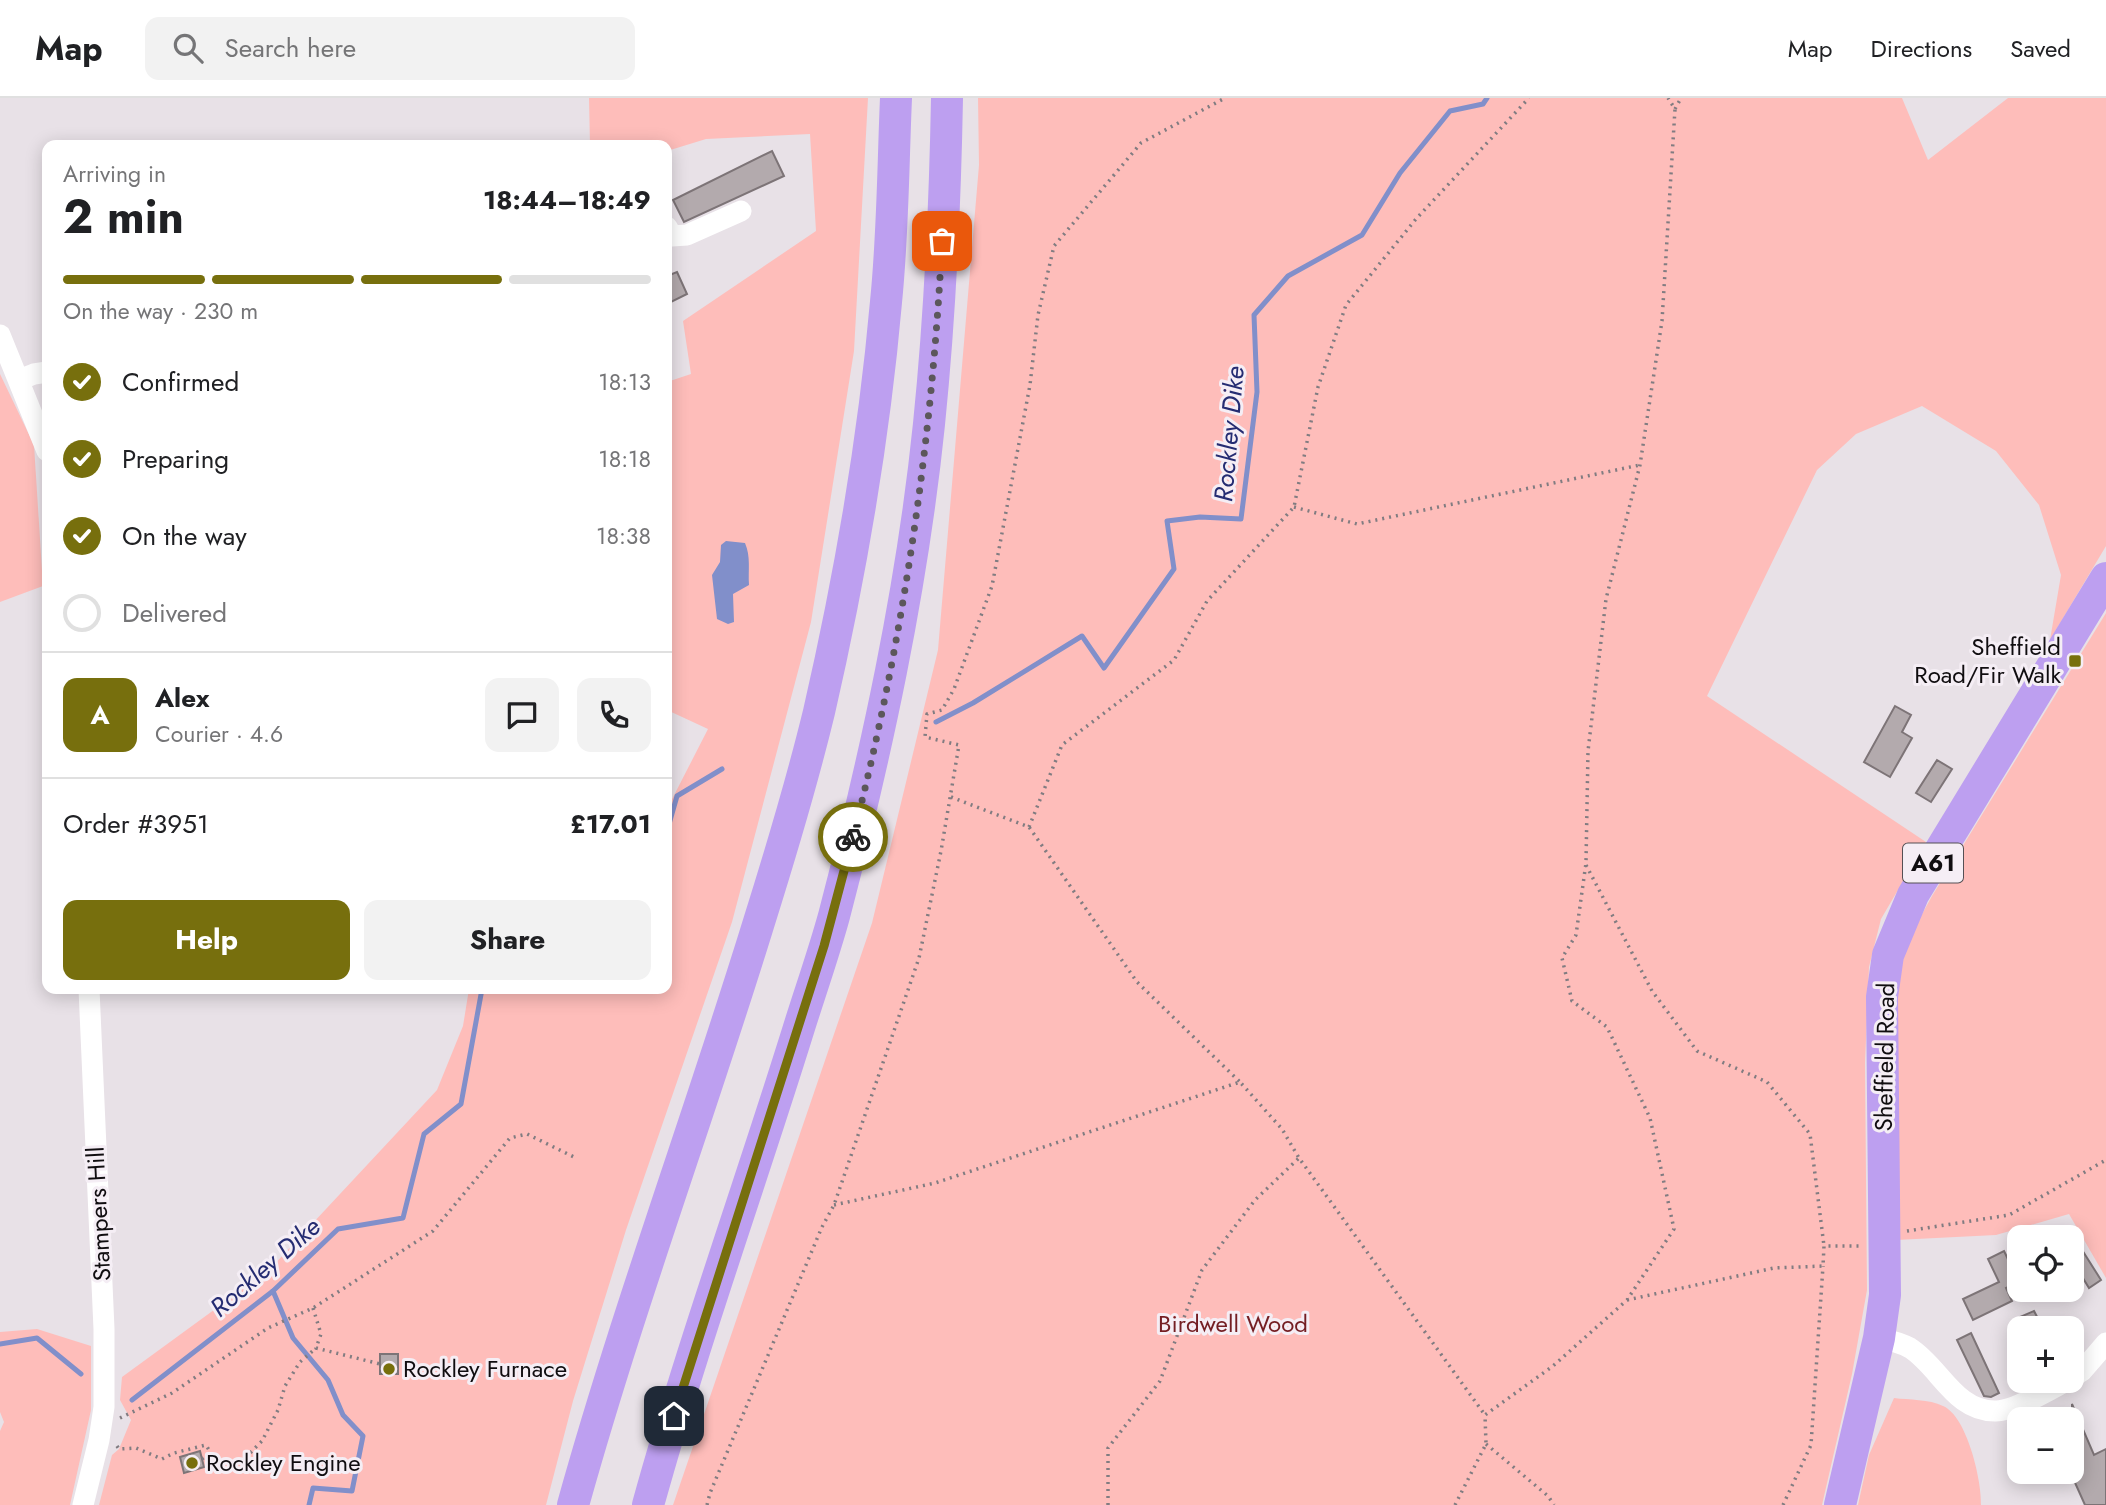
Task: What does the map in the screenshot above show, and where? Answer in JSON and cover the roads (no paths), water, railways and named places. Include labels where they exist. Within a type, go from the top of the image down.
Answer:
[{"type":"highway","points":[[573,1505],[613,1369],[745,969],[783,845],[818,713],[855,532],[879,375],[887,298],[896,98]]},
{"type":"highway","points":[[648,1505],[665,1442],[833,919],[880,723],[913,546],[929,426],[942,253],[947,98]]},
{"type":"highway","name":"Sheffield Road","points":[[1840,1505],[1879,1338],[1885,1295],[1882,997],[1888,955],[1913,895],[2106,578]]},
{"type":"street","points":[[672,236],[687,235],[741,211]]},
{"type":"street","points":[[0,335],[42,439]]},
{"type":"street","points":[[19,380],[42,373]]},
{"type":"street","name":"Stampers Hill","points":[[83,1505],[104,1407],[104,1329],[89,994]]},
{"type":"street","points":[[1879,1338],[1910,1349],[1969,1405],[1997,1412],[2044,1393]]},
{"type":"street","points":[[2084,1369],[2106,1343]]},
{"type":"water","points":[[726,541],[745,543],[749,564],[749,585],[733,594],[734,622],[728,624],[717,619],[712,575],[720,562],[721,545]]},
{"type":"waterway","name":"Rockley Dike","points":[[936,722],[973,703],[1082,636],[1104,668],[1174,569],[1167,521],[1200,517],[1241,519],[1257,392],[1254,315],[1288,276],[1362,235],[1400,173],[1450,111],[1483,104],[1487,98]]},
{"type":"waterway","name":"Rockley Dike","points":[[672,814],[677,796],[722,769]]},
{"type":"waterway","name":"Rockley Dike","points":[[132,1400],[273,1291],[338,1229],[403,1218],[424,1134],[461,1104],[481,994]]},
{"type":"waterway","points":[[273,1291],[293,1338],[328,1380],[343,1415],[363,1436],[352,1491],[313,1488],[309,1505]]},
{"type":"waterway","name":"Rockley Dike","points":[[0,1344],[37,1338],[81,1374]]},
{"type":"place","name":"Sheffield Road/Fir Walk","points":[[2075,661]]},
{"type":"place","name":"Rockley Furnace","points":[[389,1369]]},
{"type":"place","name":"Rockley Engine","points":[[192,1463]]},
{"type":"park label","name":"Birdwell Wood","points":[[1233,1324]]}]
